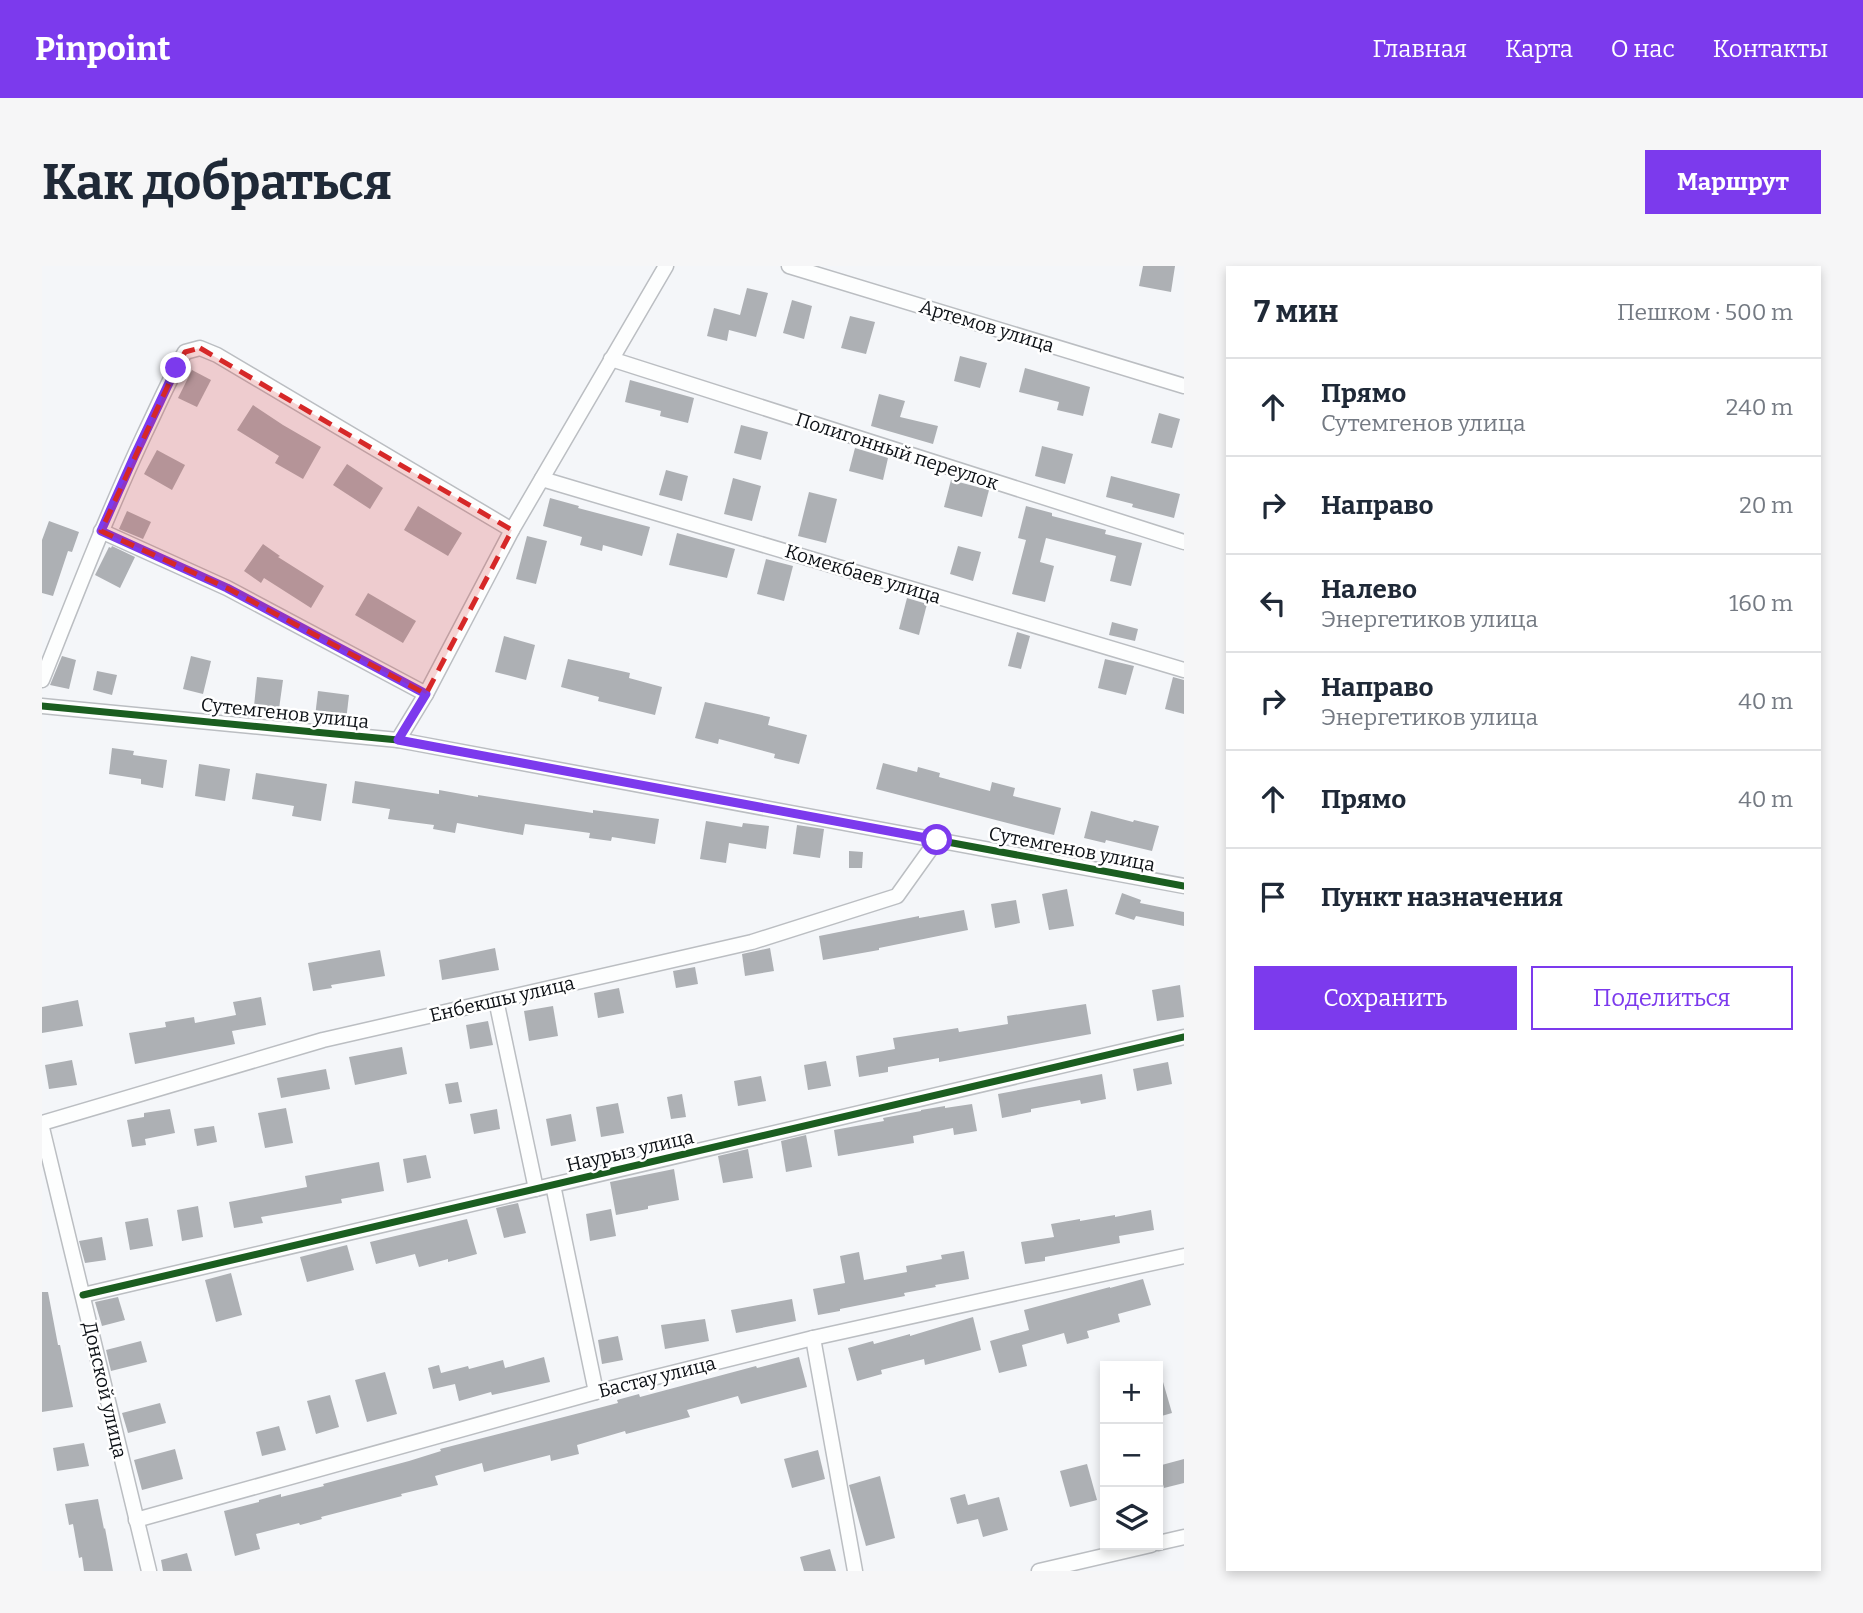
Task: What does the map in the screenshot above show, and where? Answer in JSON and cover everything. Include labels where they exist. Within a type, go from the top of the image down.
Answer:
[{"type":"street","points":[[398,740],[426,694],[512,530],[666,266]]},
{"type":"street","name":"Артемов улица","points":[[789,266],[1184,386]]},
{"type":"street","points":[[42,680],[101,531],[185,352],[200,348],[217,355],[512,530]]},
{"type":"street","name":"Полигонный переулок","points":[[611,359],[1184,542]]},
{"type":"street","name":"Комекбаев улица","points":[[542,479],[1184,670]]},
{"type":"street","points":[[101,531],[227,588],[426,694]]},
{"type":"street","name":"Сутемгенов улица","points":[[42,706],[398,740],[1184,886]]},
{"type":"street","name":"Енбекшы улица","points":[[42,1125],[323,1040],[752,942],[897,896],[937,840]]},
{"type":"street","points":[[496,1000],[536,1189]]},
{"type":"street","name":"Наурыз улица","points":[[83,1295],[1184,1037]]},
{"type":"street","name":"Донской улица","points":[[42,1125],[149,1571]]},
{"type":"street","points":[[553,1185],[596,1392]]},
{"type":"street","name":"Бастау улица","points":[[136,1520],[596,1392],[813,1338],[1184,1256]]},
{"type":"street","points":[[813,1338],[855,1571]]},
{"type":"street","points":[[1163,1542],[1184,1537]]},
{"type":"street","points":[[1039,1571],[1129,1550]]},
{"type":"highlighted area","points":[[200,348],[512,530],[426,694],[227,588],[101,531],[176,368],[185,352]]},
{"type":"building","points":[[1143,266],[1175,266],[1171,292],[1139,286]]},
{"type":"building","points":[[747,288],[768,293],[756,337],[729,330],[727,341],[707,336],[714,308],[740,315]]},
{"type":"building","points":[[792,300],[812,306],[804,339],[783,333]]},
{"type":"building","points":[[850,316],[875,322],[866,354],[841,348]]},
{"type":"building","points":[[960,356],[987,363],[980,388],[954,381]]},
{"type":"building","points":[[1025,368],[1090,387],[1083,416],[1057,410],[1059,402],[1019,392]]},
{"type":"building","points":[[192,370],[211,380],[197,407],[178,398]]},
{"type":"building","points":[[630,380],[694,398],[688,423],[660,416],[661,411],[625,402]]},
{"type":"building","points":[[879,394],[905,401],[900,417],[938,426],[933,444],[871,426]]},
{"type":"building","points":[[253,405],[321,447],[303,479],[275,463],[279,456],[237,430]]},
{"type":"building","points":[[1159,413],[1180,419],[1172,448],[1151,443]]},
{"type":"building","points":[[741,425],[768,432],[761,460],[734,453]]},
{"type":"building","points":[[1042,446],[1073,454],[1065,484],[1035,476]]},
{"type":"building","points":[[855,448],[888,458],[883,480],[849,471]]},
{"type":"building","points":[[157,450],[185,465],[172,490],[144,474]]},
{"type":"building","points":[[347,464],[383,488],[370,509],[333,485]]},
{"type":"building","points":[[666,470],[688,476],[682,501],[659,495]]},
{"type":"building","points":[[1111,476],[1180,494],[1174,518],[1106,497]]},
{"type":"building","points":[[733,478],[761,486],[752,521],[724,514]]},
{"type":"building","points":[[951,480],[989,490],[982,517],[944,507]]},
{"type":"building","points":[[809,492],[837,499],[826,543],[798,536]]},
{"type":"building","points":[[550,498],[650,527],[642,556],[603,545],[602,551],[580,545],[582,537],[543,526]]},
{"type":"building","points":[[418,506],[462,533],[448,556],[404,530]]},
{"type":"building","points":[[1026,506],[1052,513],[1052,516],[1106,530],[1105,534],[1142,543],[1131,586],[1110,581],[1116,556],[1046,538],[1040,562],[1054,566],[1045,602],[1012,594],[1026,540],[1018,538]]},
{"type":"building","points":[[127,511],[151,522],[143,539],[119,529]]},
{"type":"building","points":[[49,521],[79,532],[72,552],[68,551],[53,596],[42,593],[42,540]]},
{"type":"building","points":[[677,533],[735,549],[727,578],[669,565]]},
{"type":"building","points":[[527,536],[547,541],[536,584],[516,579]]},
{"type":"building","points":[[263,544],[280,556],[278,557],[324,586],[311,608],[264,578],[261,583],[244,571]]},
{"type":"building","points":[[112,546],[135,557],[120,588],[95,575]]},
{"type":"building","points":[[958,546],[981,552],[973,581],[950,574]]},
{"type":"building","points":[[766,559],[793,566],[784,601],[757,594]]},
{"type":"building","points":[[368,593],[416,621],[403,643],[355,615]]},
{"type":"building","points":[[907,598],[927,604],[919,635],[899,629]]},
{"type":"building","points":[[1112,622],[1138,629],[1135,641],[1109,635]]},
{"type":"building","points":[[1017,632],[1030,636],[1021,669],[1008,666]]},
{"type":"building","points":[[504,636],[535,645],[526,680],[495,672]]},
{"type":"building","points":[[62,656],[76,660],[69,689],[50,685]]},
{"type":"building","points":[[191,656],[211,661],[203,694],[183,689]]},
{"type":"building","points":[[568,659],[630,673],[629,678],[662,687],[655,715],[598,701],[599,697],[561,687]]},
{"type":"building","points":[[1105,659],[1134,666],[1126,695],[1098,688]]},
{"type":"building","points":[[97,671],[117,675],[112,695],[93,690]]},
{"type":"building","points":[[257,677],[283,680],[279,709],[254,706]]},
{"type":"building","points":[[1173,677],[1184,680],[1184,714],[1165,709]]},
{"type":"building","points":[[318,691],[349,695],[346,721],[315,717]]},
{"type":"building","points":[[705,702],[770,717],[768,725],[807,735],[799,764],[774,758],[775,754],[719,739],[718,744],[695,738]]},
{"type":"building","points":[[112,748],[134,751],[133,755],[167,760],[163,788],[141,784],[141,779],[109,774]]},
{"type":"building","points":[[883,763],[917,772],[918,767],[940,773],[939,777],[990,791],[992,782],[1015,788],[1013,796],[1061,808],[1054,835],[876,789]]},
{"type":"building","points":[[199,764],[230,769],[225,801],[195,796]]},
{"type":"building","points":[[256,773],[327,784],[321,821],[292,816],[294,806],[252,799]]},
{"type":"building","points":[[355,781],[439,794],[439,790],[593,813],[593,810],[659,819],[655,844],[612,837],[611,841],[589,838],[590,833],[525,824],[523,835],[457,823],[455,833],[433,829],[434,825],[388,819],[390,809],[352,803]]},
{"type":"building","points":[[1091,811],[1159,826],[1152,851],[1106,840],[1105,843],[1084,838]]},
{"type":"building","points":[[706,821],[742,827],[743,823],[769,826],[766,849],[729,843],[726,863],[700,859]]},
{"type":"building","points":[[797,825],[824,829],[820,858],[793,854]]},
{"type":"building","points":[[849,851],[863,852],[862,868],[849,868]]},
{"type":"building","points":[[1067,889],[1074,926],[1049,930],[1042,894]]},
{"type":"building","points":[[1122,893],[1141,900],[1140,903],[1184,912],[1184,926],[1136,916],[1134,920],[1115,914]]},
{"type":"building","points":[[1016,900],[1020,923],[995,928],[991,904]]},
{"type":"building","points":[[964,910],[968,930],[823,960],[819,936]]},
{"type":"building","points":[[495,948],[499,970],[442,980],[439,960]]},
{"type":"building","points":[[770,948],[774,971],[745,976],[742,954]]},
{"type":"building","points":[[380,950],[385,976],[331,985],[332,988],[313,991],[308,963]]},
{"type":"building","points":[[695,967],[698,984],[676,988],[673,971]]},
{"type":"building","points":[[1180,985],[1184,1017],[1157,1021],[1152,990]]},
{"type":"building","points":[[619,988],[624,1013],[598,1018],[594,993]]},
{"type":"building","points":[[261,997],[266,1025],[232,1031],[235,1044],[135,1064],[129,1033],[166,1027],[165,1022],[194,1017],[195,1023],[236,1015],[233,1002]]},
{"type":"building","points":[[78,1000],[83,1026],[42,1033],[42,1007]]},
{"type":"building","points":[[1086,1004],[1091,1034],[939,1062],[939,1058],[888,1067],[888,1072],[859,1077],[856,1056],[895,1049],[893,1038],[1008,1024],[1007,1016]]},
{"type":"building","points":[[553,1006],[558,1036],[529,1041],[524,1011]]},
{"type":"building","points":[[488,1021],[493,1045],[470,1049],[466,1025]]},
{"type":"building","points":[[402,1047],[407,1074],[355,1085],[349,1057]]},
{"type":"building","points":[[72,1060],[77,1085],[49,1089],[45,1065]]},
{"type":"building","points":[[826,1061],[831,1086],[808,1090],[804,1065]]},
{"type":"building","points":[[1168,1062],[1172,1084],[1137,1091],[1133,1069]]},
{"type":"building","points":[[326,1069],[330,1089],[281,1098],[277,1078]]},
{"type":"building","points":[[1102,1074],[1106,1099],[1081,1104],[1080,1100],[1031,1109],[1031,1112],[1002,1118],[998,1094]]},
{"type":"building","points":[[761,1076],[766,1101],[738,1106],[734,1081]]},
{"type":"building","points":[[458,1082],[462,1102],[449,1104],[445,1084]]},
{"type":"building","points":[[682,1094],[686,1117],[671,1119],[667,1097]]},
{"type":"building","points":[[618,1103],[624,1133],[601,1137],[596,1107]]},
{"type":"building","points":[[972,1104],[977,1131],[954,1135],[953,1128],[913,1136],[914,1143],[838,1156],[834,1130],[884,1121],[883,1118],[921,1110]]},
{"type":"building","points":[[286,1108],[293,1143],[265,1148],[258,1113]]},
{"type":"building","points":[[170,1109],[175,1133],[145,1139],[146,1145],[132,1147],[127,1120],[144,1117],[144,1113]]},
{"type":"building","points":[[497,1109],[500,1129],[474,1134],[470,1114]]},
{"type":"building","points":[[571,1114],[576,1141],[551,1146],[546,1119]]},
{"type":"building","points":[[214,1126],[217,1142],[197,1146],[194,1129]]},
{"type":"building","points":[[806,1135],[812,1167],[786,1172],[781,1141]]},
{"type":"building","points":[[748,1149],[753,1178],[723,1183],[718,1156]]},
{"type":"building","points":[[426,1155],[431,1178],[407,1183],[403,1159]]},
{"type":"building","points":[[379,1162],[384,1191],[341,1199],[342,1203],[261,1217],[263,1223],[234,1228],[229,1202],[307,1187],[305,1176]]},
{"type":"building","points":[[674,1169],[679,1200],[616,1215],[610,1182]]},
{"type":"building","points":[[518,1203],[526,1233],[504,1238],[496,1208]]},
{"type":"building","points":[[198,1206],[203,1237],[182,1241],[177,1210]]},
{"type":"building","points":[[611,1209],[616,1236],[590,1241],[586,1214]]},
{"type":"building","points":[[1151,1210],[1154,1230],[1119,1236],[1120,1243],[1045,1257],[1045,1261],[1025,1264],[1021,1242],[1054,1237],[1051,1224]]},
{"type":"building","points":[[148,1218],[153,1246],[130,1250],[125,1222]]},
{"type":"building","points":[[467,1219],[477,1254],[419,1267],[415,1254],[376,1264],[370,1242]]},
{"type":"building","points":[[102,1237],[106,1260],[85,1263],[79,1241]]},
{"type":"building","points":[[347,1245],[354,1270],[307,1282],[300,1257]]},
{"type":"building","points":[[964,1251],[969,1279],[818,1315],[813,1289],[845,1283],[840,1256],[859,1252],[864,1280],[907,1272],[906,1266],[942,1259],[941,1255]]},
{"type":"building","points":[[231,1273],[242,1315],[216,1322],[205,1280]]},
{"type":"building","points":[[1143,1279],[1151,1305],[1118,1314],[1120,1322],[1087,1331],[1089,1338],[1067,1344],[1064,1333],[1022,1345],[1027,1366],[999,1373],[990,1341],[1029,1330],[1024,1310]]},
{"type":"building","points":[[42,1292],[48,1292],[73,1407],[42,1412]]},
{"type":"building","points":[[118,1297],[125,1320],[102,1326],[95,1302]]},
{"type":"building","points":[[792,1299],[796,1321],[736,1333],[731,1310]]},
{"type":"building","points":[[973,1317],[981,1350],[925,1365],[924,1359],[881,1370],[882,1374],[857,1381],[848,1348],[873,1341],[874,1344],[910,1336]]},
{"type":"building","points":[[705,1319],[709,1341],[665,1349],[661,1325]]},
{"type":"building","points":[[618,1336],[623,1360],[602,1364],[598,1340]]},
{"type":"building","points":[[141,1341],[147,1362],[111,1371],[106,1350]]},
{"type":"building","points":[[544,1357],[550,1382],[492,1395],[491,1392],[459,1401],[455,1384],[433,1389],[428,1368],[439,1365],[441,1373],[503,1360],[505,1368]]},
{"type":"building","points":[[799,1357],[807,1387],[741,1404],[738,1396],[687,1410],[690,1417],[577,1445],[579,1454],[551,1461],[550,1455],[484,1472],[482,1463],[435,1476],[438,1485],[300,1525],[299,1523],[256,1534],[260,1549],[235,1556],[224,1511],[281,1494],[281,1497],[324,1486],[323,1484],[441,1451],[440,1449],[618,1403],[617,1400],[639,1394],[640,1397]]},
{"type":"building","points":[[385,1372],[397,1414],[367,1422],[355,1380]]},
{"type":"building","points":[[1163,1382],[1172,1413],[1163,1416]]},
{"type":"building","points":[[330,1395],[339,1427],[316,1434],[307,1401]]},
{"type":"building","points":[[160,1403],[166,1423],[128,1433],[122,1413]]},
{"type":"building","points":[[279,1426],[286,1450],[262,1456],[256,1432]]},
{"type":"building","points":[[84,1443],[89,1466],[57,1471],[53,1448]]},
{"type":"building","points":[[175,1449],[183,1479],[142,1490],[134,1460]]},
{"type":"building","points":[[818,1450],[825,1479],[792,1488],[784,1459]]},
{"type":"building","points":[[1184,1459],[1184,1483],[1164,1488],[1163,1465]]},
{"type":"building","points":[[1087,1464],[1097,1500],[1070,1507],[1060,1471]]},
{"type":"building","points":[[880,1476],[895,1538],[866,1546],[849,1485]]},
{"type":"building","points":[[965,1494],[968,1505],[999,1497],[1008,1530],[983,1537],[978,1519],[957,1524],[950,1498]]},
{"type":"building","points":[[98,1499],[113,1571],[84,1571],[73,1524],[69,1525],[65,1504]]},
{"type":"building","points":[[830,1549],[836,1571],[804,1571],[800,1557]]},
{"type":"building","points":[[187,1553],[192,1571],[163,1571],[161,1560]]},
{"type":"cycle path","points":[[42,706],[398,740],[1184,886]]},
{"type":"cycle path","points":[[83,1295],[1184,1037]]},
{"type":"route","points":[[176,368],[101,531],[227,588],[426,694],[398,740],[937,840]]}]
